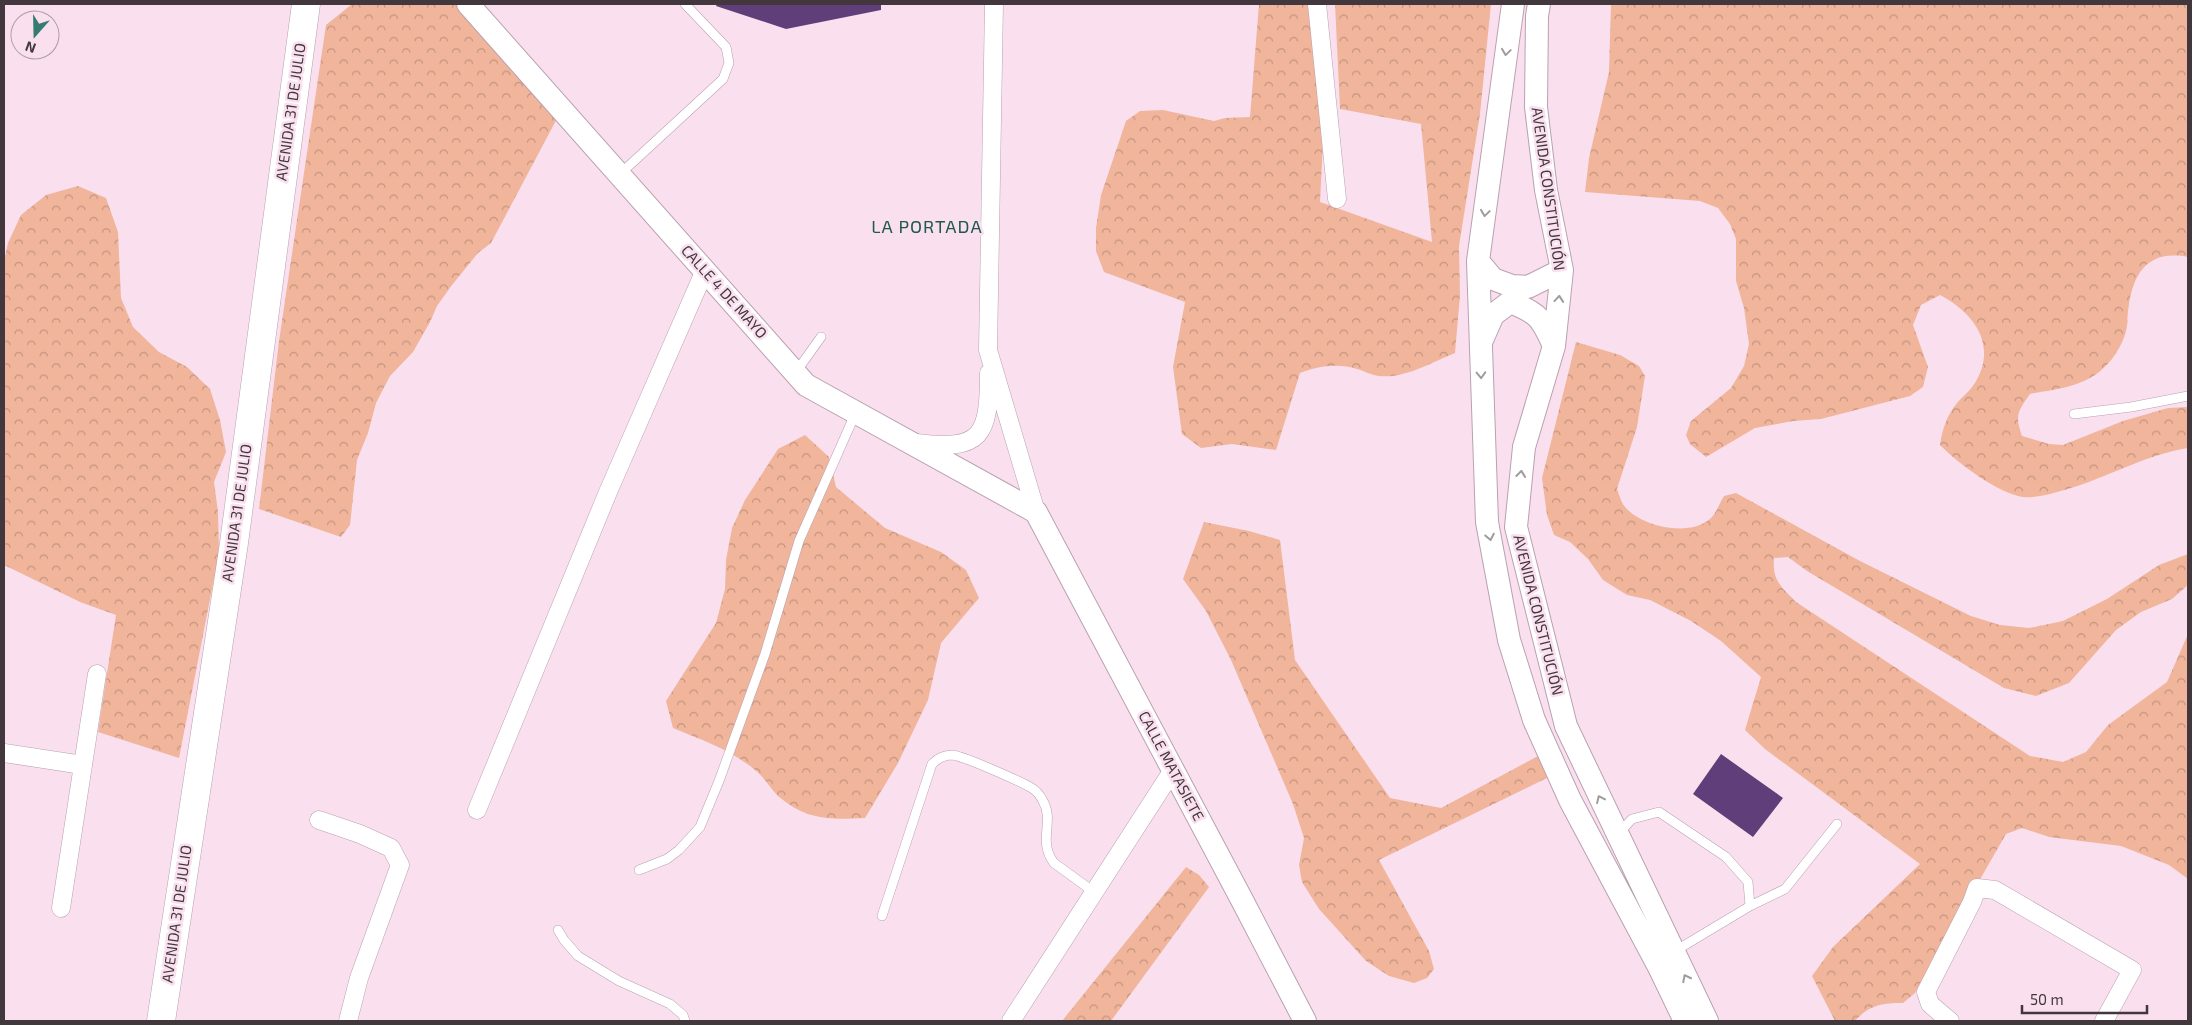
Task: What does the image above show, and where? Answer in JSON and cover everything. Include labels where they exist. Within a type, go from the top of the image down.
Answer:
[{"type":"main road","name":"AVENIDA 31 DE JULIO","points":[[161,1021],[234,544],[306,4]]},
{"type":"street","name":"CALLE 4 DE MAYO","points":[[468,4],[806,384],[1036,512]]},
{"type":"street","points":[[912,443],[940,446],[962,444],[973,438],[985,424],[989,405],[988,350],[994,4]]},
{"type":"street","points":[[1317,4],[1337,200]]},
{"type":"street","name":"AVENIDA CONSTITUCIÓN","points":[[1513,4],[1478,260],[1487,522],[1509,640],[1534,720],[1570,800],[1685,1021]]},
{"type":"street","name":"AVENIDA CONSTITUCIÓN","points":[[1539,4],[1537,16],[1536,107],[1546,190],[1562,270],[1554,346],[1524,447],[1516,527],[1566,726],[1707,1021]]},
{"type":"street","points":[[1478,260],[1493,279],[1512,286],[1528,287],[1562,270]]},
{"type":"street","points":[[477,810],[608,492],[704,270]]},
{"type":"street","points":[[1480,345],[1493,315],[1510,302],[1528,309],[1542,320],[1554,346]]},
{"type":"street","points":[[988,350],[1036,512]]},
{"type":"street","name":"CALLE MATASIETE","points":[[1036,512],[1305,1021]]},
{"type":"street","points":[[61,908],[98,674]]},
{"type":"street","points":[[4,752],[83,765]]},
{"type":"street","points":[[1011,1021],[1174,770]]},
{"type":"street","points":[[320,820],[360,834],[390,848],[400,864],[359,978],[348,1021]]},
{"type":"street","points":[[1950,1021],[1930,1004],[1926,992],[1972,902],[1977,888],[1994,890],[2132,970],[2104,1021]]},
{"type":"lane","points":[[620,174],[723,79],[729,63],[726,47],[685,4]]},
{"type":"lane","points":[[796,372],[821,338]]},
{"type":"lane","points":[[2074,414],[2131,408],[2188,396]]},
{"type":"lane","points":[[639,870],[654,866],[679,850],[700,827],[719,781],[765,654],[800,541],[856,412]]},
{"type":"lane","points":[[882,916],[932,764],[945,756],[958,756],[1024,784],[1038,793],[1046,808],[1048,818],[1045,842],[1049,857],[1054,863],[1094,892]]},
{"type":"lane","points":[[1617,835],[1632,819],[1659,812],[1726,857],[1748,882],[1750,906]]},
{"type":"lane","points":[[1673,952],[1750,906],[1785,889],[1837,824]]},
{"type":"lane","points":[[558,930],[578,956],[619,981],[670,1004],[683,1015],[685,1021]]},
{"type":"green space","points":[[352,4],[461,4],[561,111],[491,243],[478,253],[452,285],[437,306],[413,352],[390,376],[376,403],[368,433],[357,460],[350,525],[341,537],[259,509],[279,341],[326,25]]},
{"type":"green space","points":[[1259,4],[1312,4],[1324,123],[1320,202],[1432,242],[1421,124],[1340,109],[1335,4],[1491,4],[1480,114],[1459,246],[1460,295],[1455,353],[1399,375],[1376,375],[1350,367],[1335,366],[1321,367],[1300,373],[1276,450],[1232,444],[1201,448],[1182,434],[1173,367],[1185,302],[1104,272],[1096,251],[1096,228],[1101,195],[1126,121],[1140,111],[1163,110],[1214,121],[1225,118],[1250,117]]},
{"type":"green space","points":[[1611,4],[2188,4],[2188,257],[2162,257],[2144,267],[2133,286],[2125,334],[2121,345],[2112,359],[2085,381],[2064,388],[2030,394],[2018,414],[2018,424],[2022,436],[2049,444],[2063,445],[2123,421],[2168,408],[2188,407],[2188,448],[2155,456],[2074,487],[2040,496],[2023,497],[1990,484],[1967,468],[1940,445],[1948,418],[1953,408],[1975,383],[1984,356],[1983,343],[1972,321],[1952,302],[1940,295],[1921,305],[1913,325],[1928,367],[1923,387],[1910,396],[1821,419],[1793,421],[1755,428],[1706,457],[1690,444],[1686,435],[1691,421],[1731,388],[1744,366],[1749,344],[1744,308],[1736,281],[1736,239],[1730,224],[1718,208],[1700,201],[1585,192],[1589,158],[1609,72]]},
{"type":"green space","points":[[78,186],[106,198],[118,232],[121,298],[133,327],[159,352],[187,367],[210,389],[220,420],[226,452],[214,482],[218,512],[219,553],[179,758],[98,732],[116,615],[80,602],[4,565],[4,261],[8,243],[21,215],[46,195]]},
{"type":"green space","points":[[1576,342],[1620,355],[1639,366],[1645,376],[1637,427],[1617,489],[1625,507],[1642,520],[1666,527],[1690,528],[1710,519],[1724,496],[1736,493],[1860,561],[1971,616],[2000,625],[2029,628],[2063,621],[2107,599],[2159,565],[2188,554],[2188,585],[2172,599],[2141,612],[2116,630],[2069,683],[2036,696],[2004,688],[1807,571],[1788,557],[1774,558],[1774,572],[1779,583],[1796,602],[2030,756],[2063,762],[2086,752],[2108,725],[2167,682],[2188,634],[2188,879],[2169,865],[2121,846],[2049,837],[2022,828],[2006,834],[1915,993],[1903,1003],[1882,1004],[1871,1008],[1855,1021],[1835,1021],[1812,976],[1833,947],[1920,864],[1765,749],[1745,730],[1761,677],[1721,641],[1691,621],[1650,600],[1627,595],[1603,580],[1588,559],[1570,542],[1554,535],[1547,515],[1542,478]]},
{"type":"green space","points":[[805,435],[829,457],[836,487],[885,528],[941,552],[966,570],[979,598],[941,643],[928,700],[898,763],[865,818],[841,819],[819,817],[798,810],[778,796],[758,773],[746,763],[716,746],[673,728],[666,701],[716,623],[725,589],[726,560],[732,528],[745,500],[778,449]]},
{"type":"green space","points":[[1204,522],[1249,531],[1280,540],[1295,660],[1390,798],[1441,808],[1538,756],[1549,777],[1379,860],[1429,951],[1434,969],[1427,978],[1414,983],[1389,976],[1366,961],[1319,909],[1302,882],[1299,865],[1304,838],[1293,804],[1231,660],[1206,611],[1183,579]]},
{"type":"green space","points":[[1186,867],[1199,875],[1209,887],[1111,1021],[1062,1021]]},
{"type":"building","points":[[717,4],[881,4],[881,10],[786,29],[716,6]]},
{"type":"building","points":[[1721,754],[1783,798],[1753,837],[1693,794]]},
{"type":"district","name":"LA PORTADA","points":[[927,227]]}]
